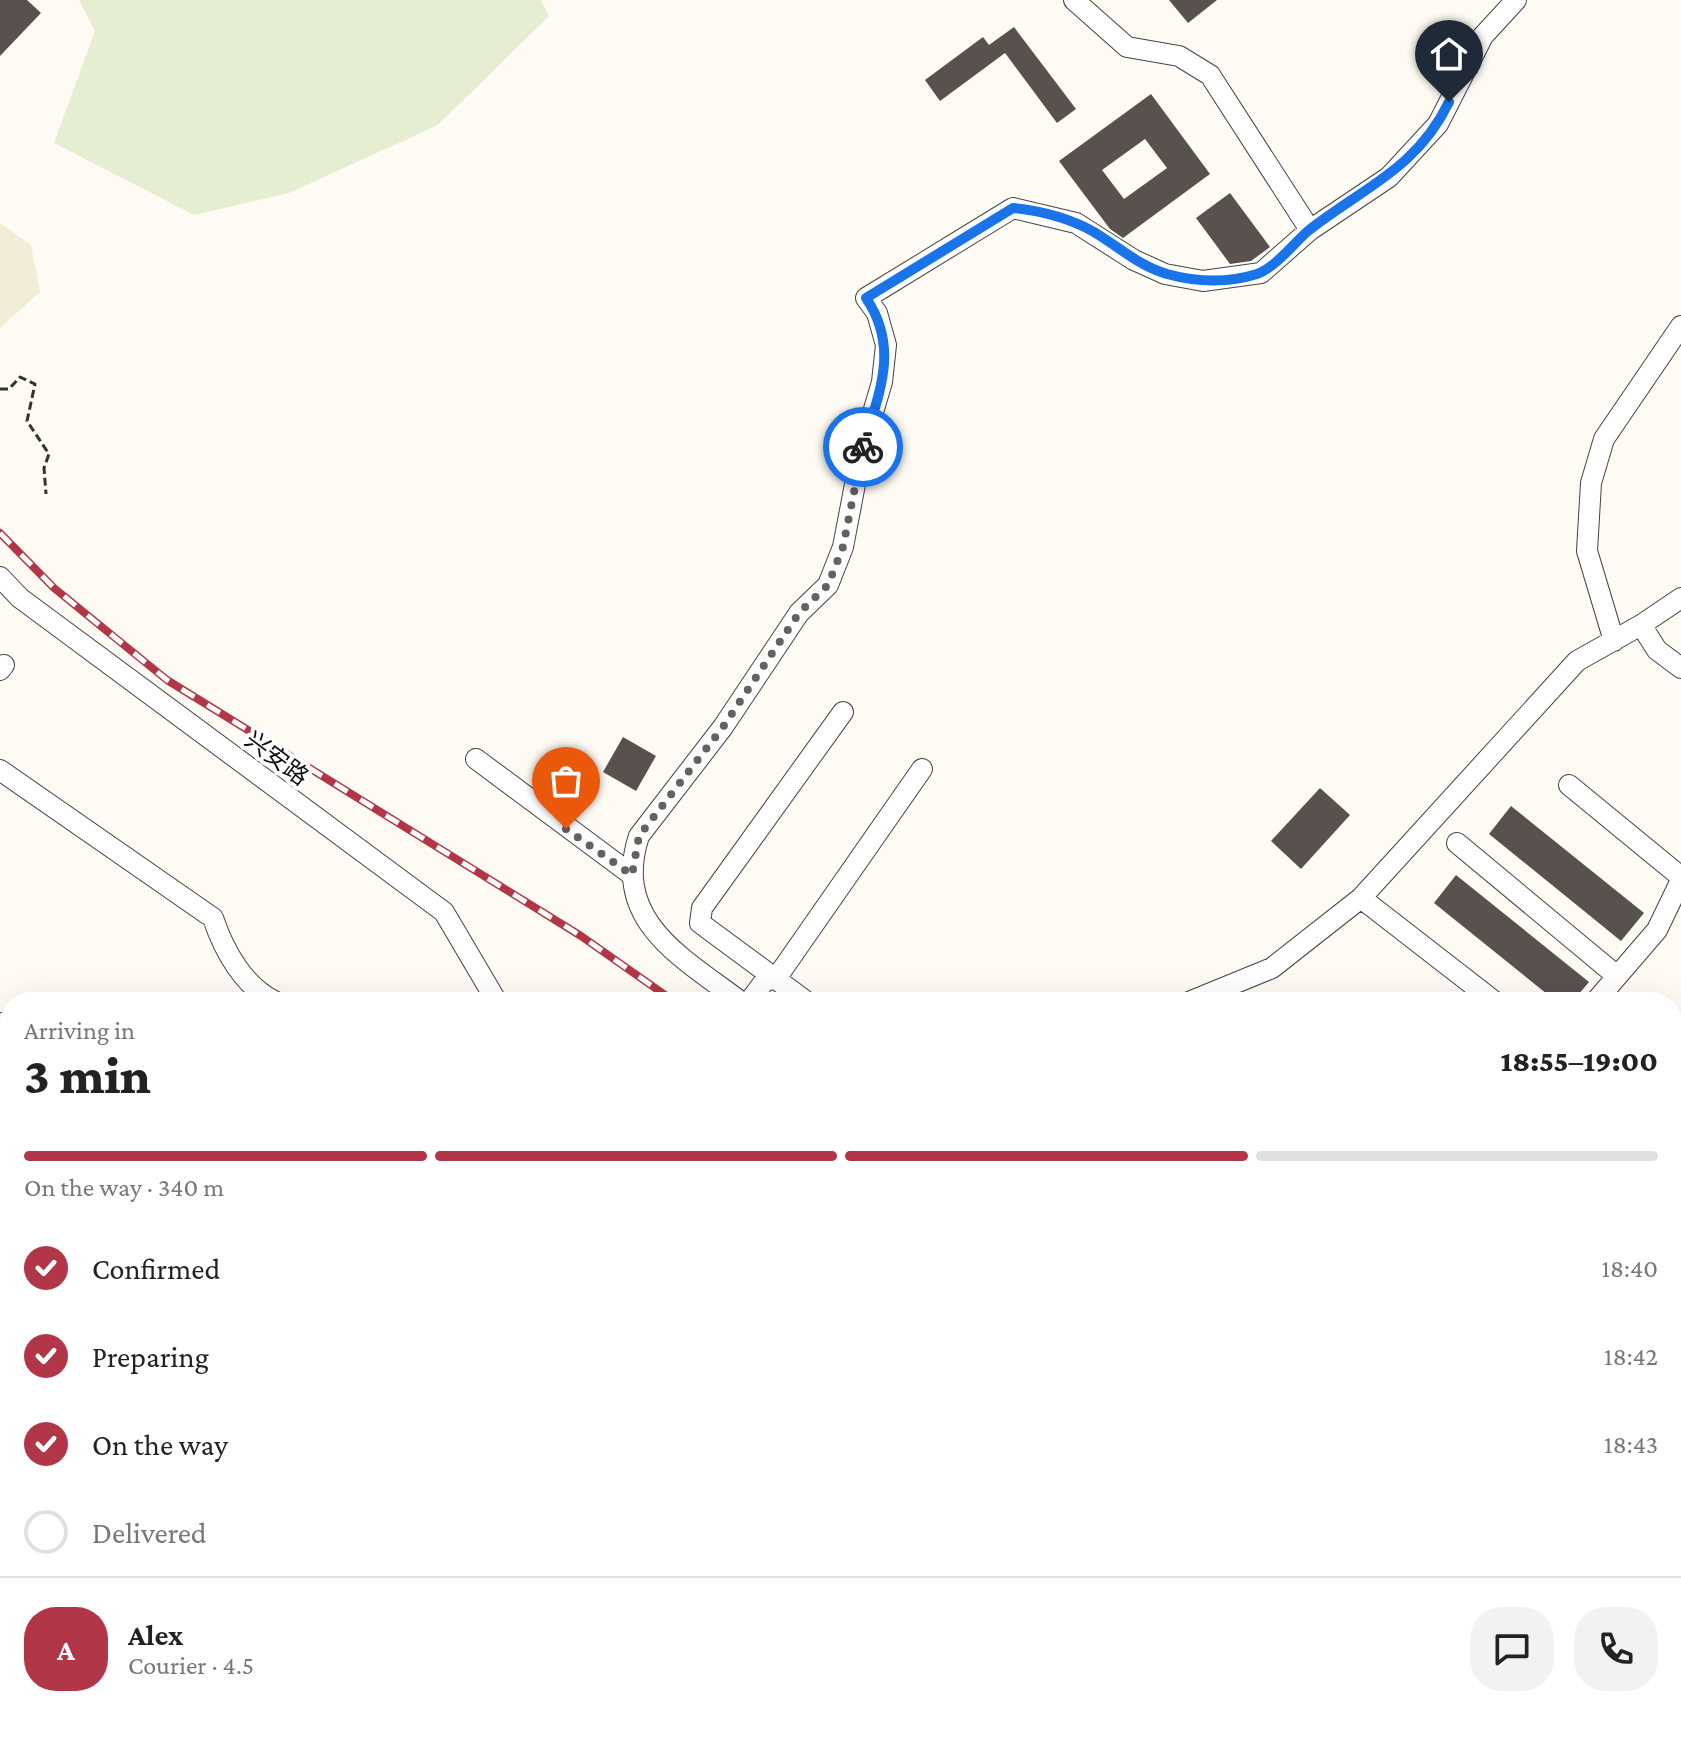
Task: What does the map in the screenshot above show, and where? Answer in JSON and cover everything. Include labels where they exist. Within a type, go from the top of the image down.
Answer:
[{"type":"street","points":[[1074,0],[1127,47],[1179,56],[1210,75],[1310,230]]},
{"type":"street","points":[[728,992],[660,939],[637,903],[632,875],[639,836],[723,727],[799,613],[828,585],[843,547],[861,453],[882,382],[886,345],[877,313],[866,298],[1013,208],[1058,217],[1092,231],[1146,266],[1203,281],[1261,273],[1310,230],[1389,177],[1438,124],[1483,36],[1516,0]]},
{"type":"street","points":[[1614,641],[1587,551],[1591,483],[1604,439],[1681,326]]},
{"type":"street","name":"兴安路","points":[[0,577],[20,598],[444,912],[491,992]]},
{"type":"street","points":[[1213,992],[1272,968],[1361,898],[1577,661],[1681,598]]},
{"type":"street","points":[[1641,625],[1657,650],[1681,668]]},
{"type":"street","points":[[793,992],[700,923],[702,908],[843,712]]},
{"type":"street","points":[[476,759],[632,875]]},
{"type":"street","points":[[758,992],[922,769]]},
{"type":"street","points":[[0,770],[213,918],[223,950],[260,992]]},
{"type":"street","points":[[1569,785],[1681,878],[1657,930],[1603,992]]},
{"type":"street","points":[[1457,843],[1617,976]]},
{"type":"street","points":[[1361,898],[1482,992]]},
{"type":"path","points":[[0,389],[9,389],[20,377],[35,384],[27,421],[49,454],[44,468],[46,494]]},
{"type":"shaded area","points":[[0,223],[31,245],[40,292],[0,328]]},
{"type":"green space","points":[[79,0],[541,0],[549,16],[438,125],[289,193],[194,215],[54,143],[95,31]]},
{"type":"building","points":[[0,0],[27,0],[41,13],[0,56]]},
{"type":"building","points":[[1169,0],[1217,0],[1188,23]]},
{"type":"building","points":[[1014,27],[1076,109],[1057,123],[1005,53],[940,101],[925,80],[983,37],[989,45]]},
{"type":"building","points":[[1151,94],[1210,174],[1123,238],[1110,229],[1059,161]],"holes":[[[1145,139],[1167,168],[1124,199],[1102,170]]]},
{"type":"building","points":[[1230,193],[1270,247],[1251,261],[1230,264],[1196,218]]},
{"type":"building","points":[[623,737],[656,756],[636,791],[603,772]]},
{"type":"building","points":[[1320,788],[1350,815],[1301,869],[1271,841]]},
{"type":"building","points":[[1511,806],[1644,913],[1621,941],[1489,834]]},
{"type":"building","points":[[1456,875],[1589,982],[1580,992],[1545,992],[1434,903]]},
{"type":"railway","points":[[0,533],[54,588],[167,680],[581,936],[661,992]]},
{"type":"way so far","points":[[566,829],[632,875],[639,836],[723,727],[799,613],[828,585],[843,547],[863,447]]},
{"type":"route","points":[[863,447],[882,382],[886,345],[877,313],[866,298],[1013,208],[1076,223],[1134,260],[1165,274],[1203,281],[1242,278],[1261,273],[1310,230],[1389,177],[1438,124],[1449,102]]}]
